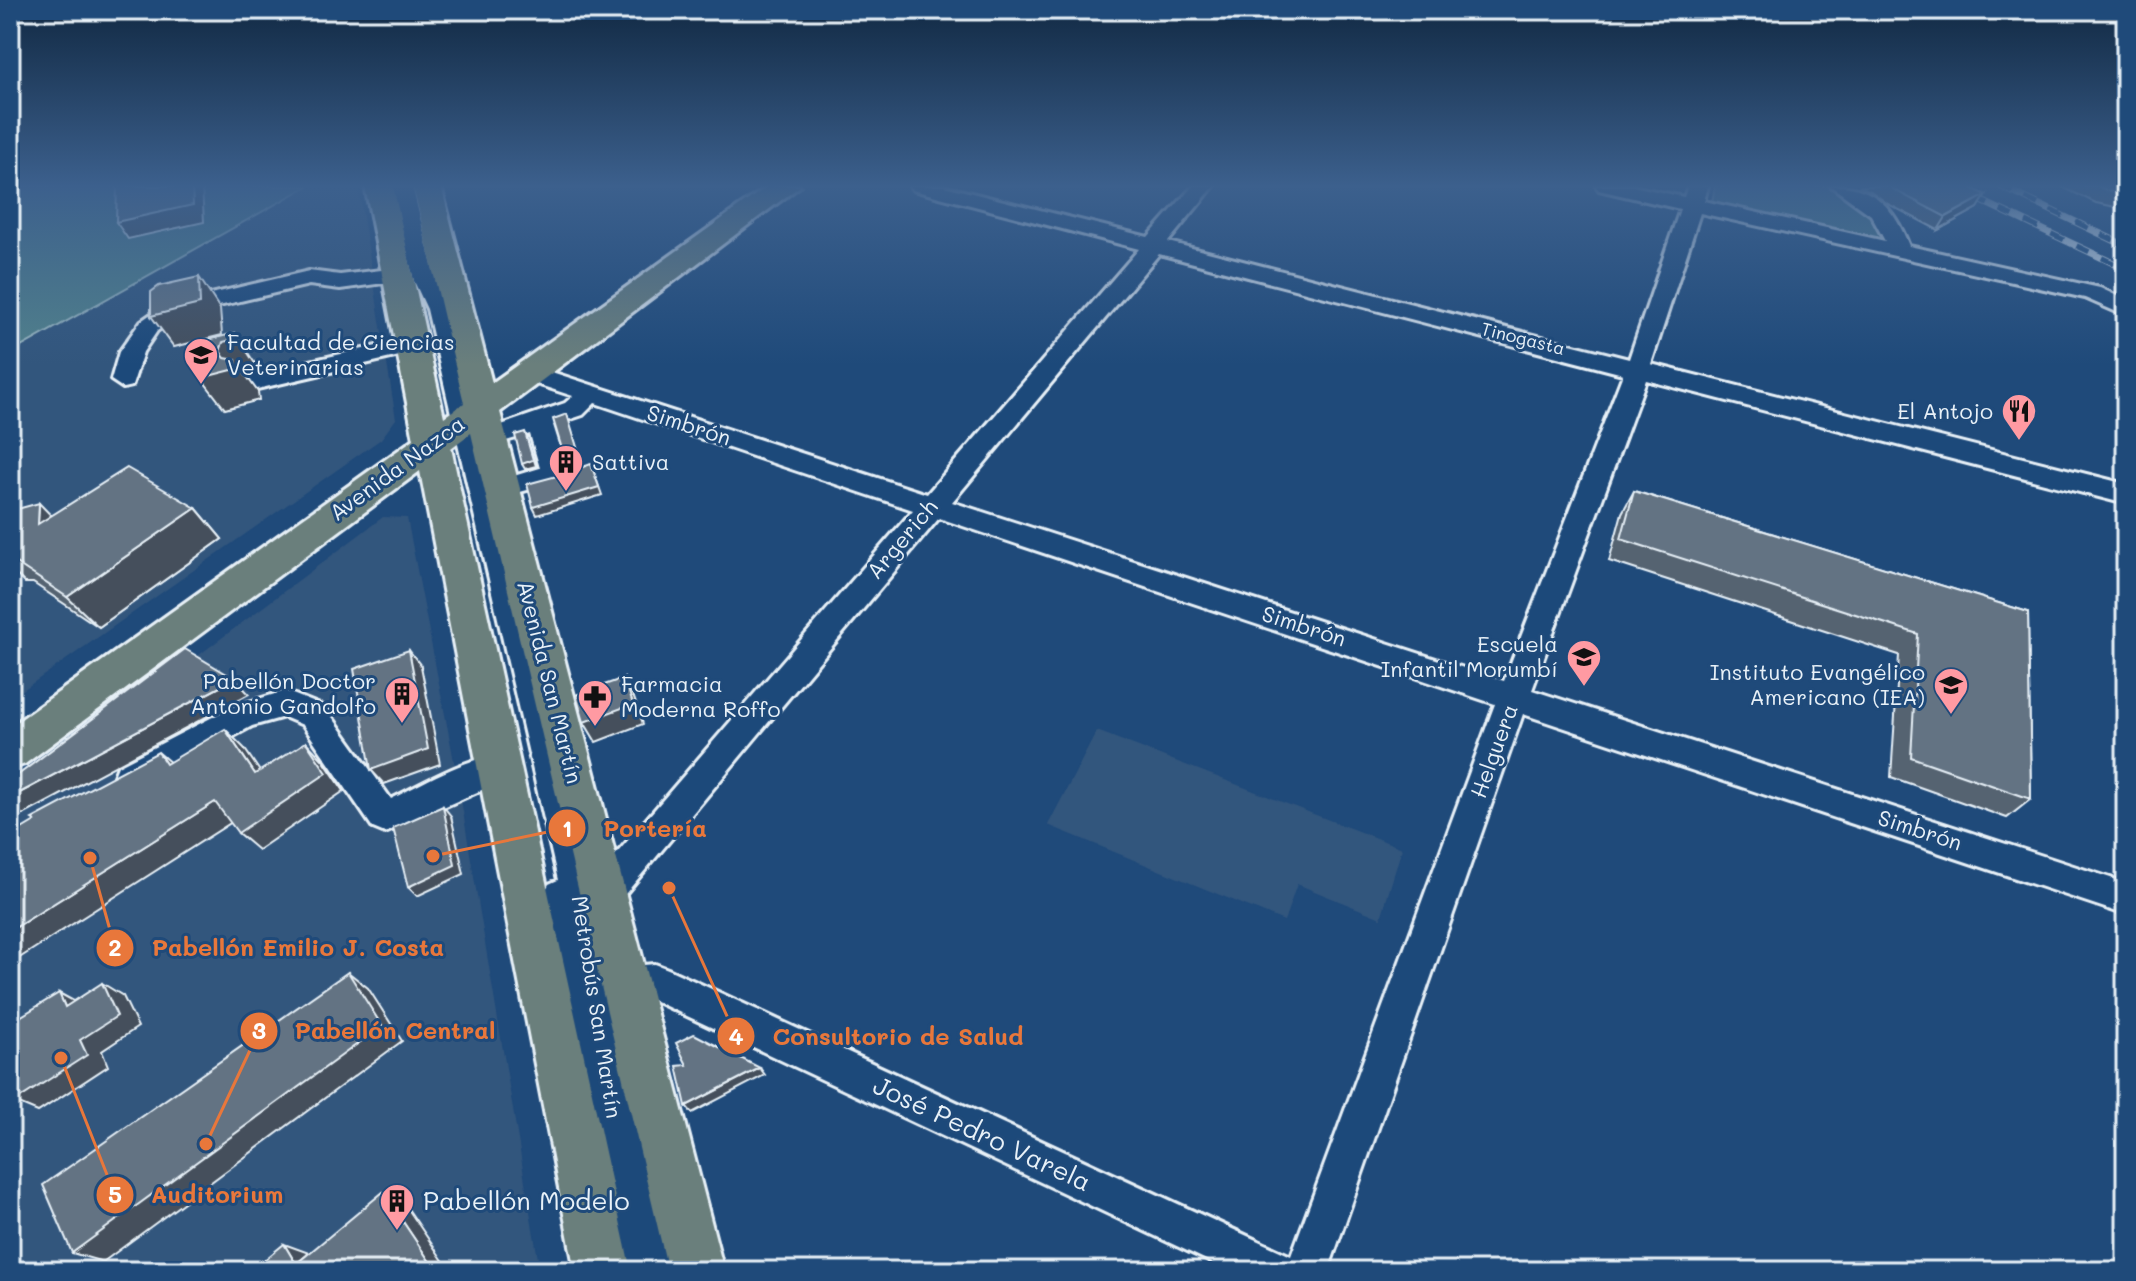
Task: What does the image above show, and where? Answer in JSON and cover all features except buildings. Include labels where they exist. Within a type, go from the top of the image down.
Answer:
[{"type":"main road","name":"Avenida San Martín","points":[[392,246],[412,346],[501,489],[604,894],[586,993],[603,1271]]},
{"type":"main road","name":"Avenida San Martín","points":[[441,246],[464,344],[463,427],[499,767],[696,1271]]},
{"type":"main road","name":"Avenida Nazca","points":[[10,751],[463,427],[527,372],[703,246]]},
{"type":"main road","points":[[464,344],[489,355],[509,357],[562,348]]},
{"type":"street","name":"Metrobús San Martín","points":[[408,246],[463,427]]},
{"type":"street","name":"Metrobús San Martín","points":[[416,246],[425,281],[439,309],[463,427],[460,493],[490,616],[524,732],[651,1271]]},
{"type":"street","name":"Tinogasta","points":[[1155,246],[2126,494]]},
{"type":"street","name":"Argerich","points":[[604,894],[931,504],[1155,246]]},
{"type":"street","name":"Helguera","points":[[1307,1271],[1514,695],[1638,368],[1678,246]]},
{"type":"street","points":[[1883,246],[2092,293],[2126,309]]},
{"type":"street","points":[[1898,246],[1899,250]]},
{"type":"street","points":[[123,380],[131,352],[149,326],[172,310],[309,278],[340,282],[398,275]]},
{"type":"street","points":[[257,381],[412,346]]},
{"type":"street","name":"Simbrón","points":[[527,372],[2126,899]]},
{"type":"street","points":[[463,427],[540,424],[574,409],[591,393]]},
{"type":"street","points":[[501,489],[555,473],[540,424]]},
{"type":"street","points":[[101,793],[243,716],[285,704],[314,716],[385,818],[458,782],[499,767]]},
{"type":"street","name":"José Pedro Varela","points":[[586,993],[655,982],[1277,1271]]},
{"type":"street","name":"Metrobús San Martín","points":[[586,993],[589,1091],[628,1271]]},
{"type":"shaded area","name":"Facultad de Ciencias Veterinarias","points":[[201,246],[368,246],[396,419],[381,439],[10,699],[10,353]]},
{"type":"shaded area","points":[[383,517],[407,518],[458,782],[540,1271],[10,1271],[10,797]]},
{"type":"shaded area","points":[[1097,731],[1402,848],[1381,918],[1297,884],[1284,921],[1048,825]]},
{"type":"green space","points":[[10,246],[201,246],[10,353]]},
{"type":"railway","points":[[2077,246],[2126,269]]},
{"type":"place","name":"Facultad de Ciencias Veterinarias","points":[[201,386]]},
{"type":"place","name":"El Antojo","points":[[2019,442]]},
{"type":"place","name":"Sattiva","points":[[566,493]]},
{"type":"place","name":"Escuela Infantil Morumbí","points":[[1584,688]]},
{"type":"place","name":"Instituto Evangélico Americano (IEA)","points":[[1951,716]]},
{"type":"place","name":"Pabellón Doctor Antonio Gandolfo","points":[[402,725]]},
{"type":"place","name":"Farmacia Moderna Roffo","points":[[595,728]]},
{"type":"place","name":"Portería","points":[[433,856]]},
{"type":"place","name":"Pabellón Emilio J. Costa","points":[[90,858]]},
{"type":"place","name":"Consultorio de Salud","points":[[669,888]]},
{"type":"place","name":"Auditorium","points":[[61,1058]]},
{"type":"place","name":"Pabellón Central","points":[[206,1144]]},
{"type":"place","name":"Pabellón Modelo","points":[[397,1232]]}]
